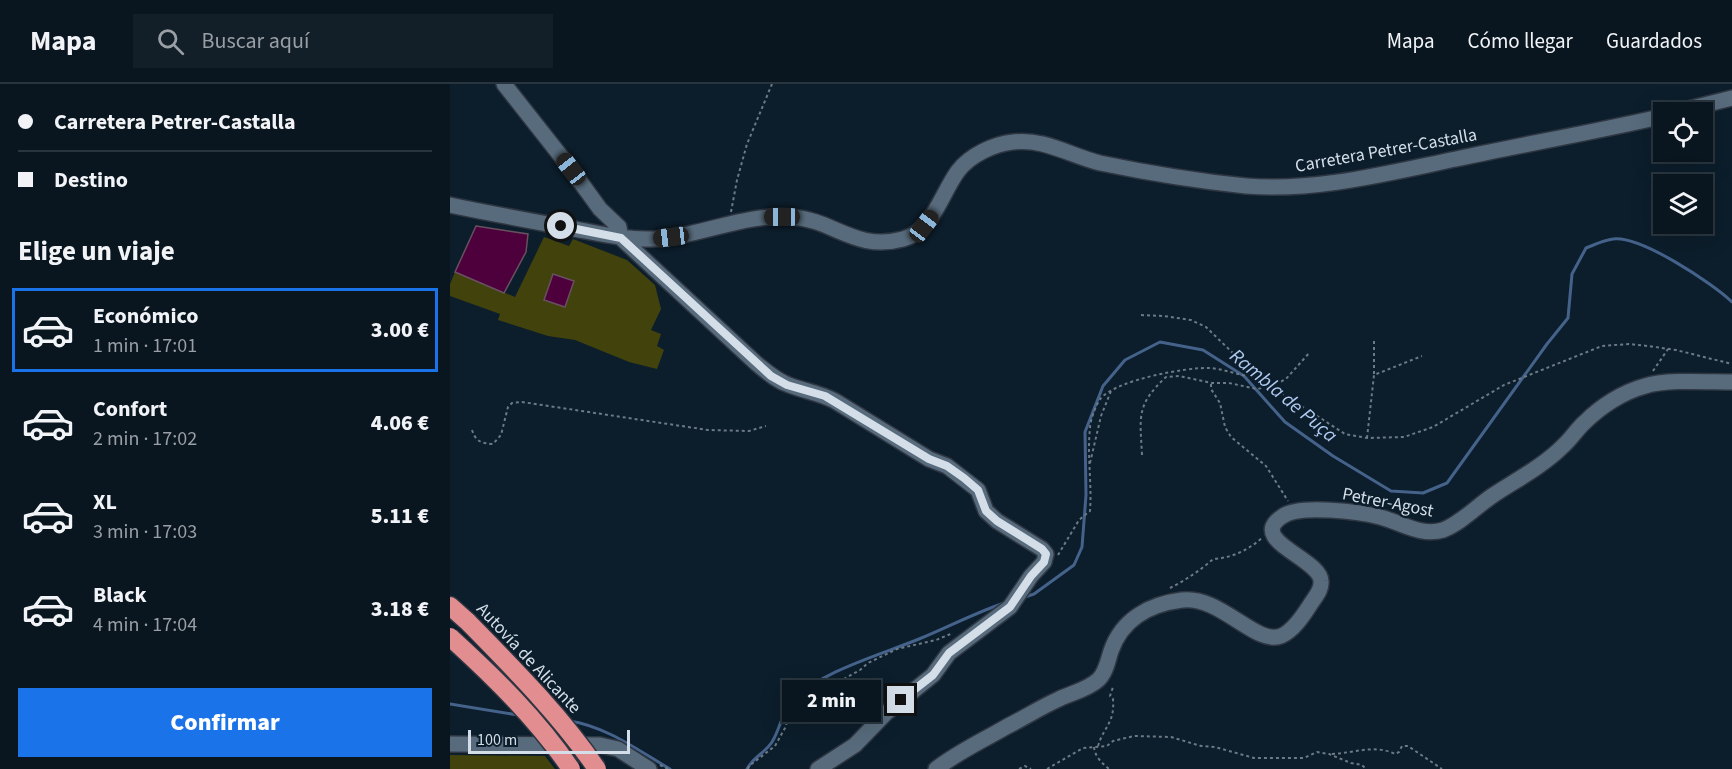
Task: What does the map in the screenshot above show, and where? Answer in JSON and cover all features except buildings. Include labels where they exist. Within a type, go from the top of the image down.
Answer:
[{"type":"highway","name":"Autovía de Alicante","points":[[450,606],[536,692],[575,737],[597,769]]},
{"type":"highway","points":[[450,637],[491,675],[526,713],[571,769]]},
{"type":"street","points":[[504,84],[600,209],[619,227],[621,238],[771,376],[787,385],[825,396],[929,459],[947,466],[978,490],[986,511],[997,521],[1042,549],[1046,554],[1044,562],[1031,576],[1010,607],[949,653],[933,675],[885,713],[855,746],[818,769]]},
{"type":"street","points":[[1713,103],[1732,98]]},
{"type":"street","name":"Carretera Petrer-Castalla","points":[[450,205],[621,238],[653,239],[689,234],[768,217],[795,217],[821,224],[862,241],[883,244],[907,238],[924,226],[941,203],[959,170],[977,155],[998,145],[1016,141],[1038,142],[1096,162],[1166,176],[1248,186],[1299,187],[1408,168],[1653,118]]},
{"type":"street","name":"Petrer-Agost","points":[[1293,512],[1357,512],[1417,529],[1438,531],[1453,526],[1485,501],[1545,462],[1564,446],[1583,423],[1604,406],[1647,385],[1732,382]]},
{"type":"street","points":[[936,769],[971,746],[1098,680],[1106,668],[1112,647],[1125,625],[1137,615],[1157,606],[1182,600],[1199,600],[1228,614],[1262,637],[1278,638],[1289,631],[1321,589],[1322,578],[1317,570],[1281,546],[1273,536],[1273,527],[1282,516],[1293,512]]},
{"type":"street","points":[[450,744],[600,745],[618,749],[649,769]]},
{"type":"path","points":[[730,224],[729,216],[747,144],[772,84]]},
{"type":"path","points":[[1141,315],[1191,320],[1206,327],[1238,358],[1243,367],[1258,378],[1345,434],[1367,438],[1404,437],[1433,428],[1504,385],[1602,346],[1629,344],[1668,349],[1732,364]]},
{"type":"path","points":[[1367,438],[1374,375],[1374,340]]},
{"type":"path","points":[[1647,385],[1657,364],[1668,349]]},
{"type":"path","points":[[1154,376],[1179,376],[1212,383],[1229,383],[1257,388],[1272,386],[1286,379],[1310,352]]},
{"type":"path","points":[[1374,375],[1422,356]]},
{"type":"path","points":[[1053,562],[1079,520],[1090,511],[1090,426],[1100,399],[1111,391],[1173,370],[1214,368],[1258,378]]},
{"type":"path","points":[[1142,455],[1140,417],[1150,392],[1166,377]]},
{"type":"path","points":[[1212,383],[1211,389],[1220,403],[1225,427],[1231,437],[1266,466],[1293,512]]},
{"type":"path","points":[[1090,463],[1101,416],[1111,391]]},
{"type":"path","points":[[472,430],[475,438],[482,444],[493,444],[501,435],[508,407],[512,403],[522,402],[708,430],[749,431],[766,426]]},
{"type":"path","points":[[1165,593],[1213,559],[1241,553],[1266,535],[1273,536]]},
{"type":"path","points":[[748,769],[775,746],[790,713],[807,694],[826,689],[860,670],[867,663],[897,649],[936,640],[955,632]]},
{"type":"path","points":[[1098,746],[1102,734],[1108,728],[1114,708],[1113,699],[1110,696],[1113,687]]},
{"type":"path","points":[[1047,769],[1083,748],[1107,746],[1113,741],[1134,736],[1172,737],[1254,758],[1304,758],[1317,752],[1348,753],[1364,749],[1386,749],[1395,754],[1402,746],[1408,746],[1442,769]]},
{"type":"path","points":[[1094,747],[1094,752],[1102,765],[1109,769]]},
{"type":"path","points":[[1329,754],[1362,765],[1366,769]]},
{"type":"path","points":[[1019,769],[1024,766],[1031,769]]},
{"type":"shaded area","points":[[544,237],[569,246],[573,239],[627,260],[655,285],[661,309],[651,330],[661,334],[657,346],[664,350],[657,369],[629,362],[575,340],[548,336],[498,320],[500,314],[450,296],[450,284],[455,272],[515,297]]},
{"type":"shaded area","points":[[450,755],[545,756],[555,769],[450,769]]},
{"type":"waterway","name":"Rambla de Puça","points":[[1022,598],[1034,594],[1074,565],[1082,547],[1086,495],[1085,432],[1103,386],[1125,360],[1160,342],[1203,350],[1244,376],[1285,422],[1333,456],[1391,491],[1423,493],[1447,483],[1568,318],[1572,274],[1586,248],[1613,239],[1640,244],[1693,273],[1732,302]]},
{"type":"waterway","name":"Rambla de Puça","points":[[747,769],[772,742],[789,705],[804,690],[835,672],[1004,603]]},
{"type":"waterway","name":"Rambla de Puça","points":[[450,704],[518,715]]},
{"type":"waterway","name":"Rambla de Puça","points":[[569,721],[609,734],[670,769]]},
{"type":"route","points":[[561,226],[621,238],[771,376],[787,385],[825,396],[929,459],[947,466],[978,490],[986,511],[997,521],[1027,542],[1042,549],[1046,554],[1044,562],[1031,576],[1010,607],[949,653],[933,675],[901,700]]}]
